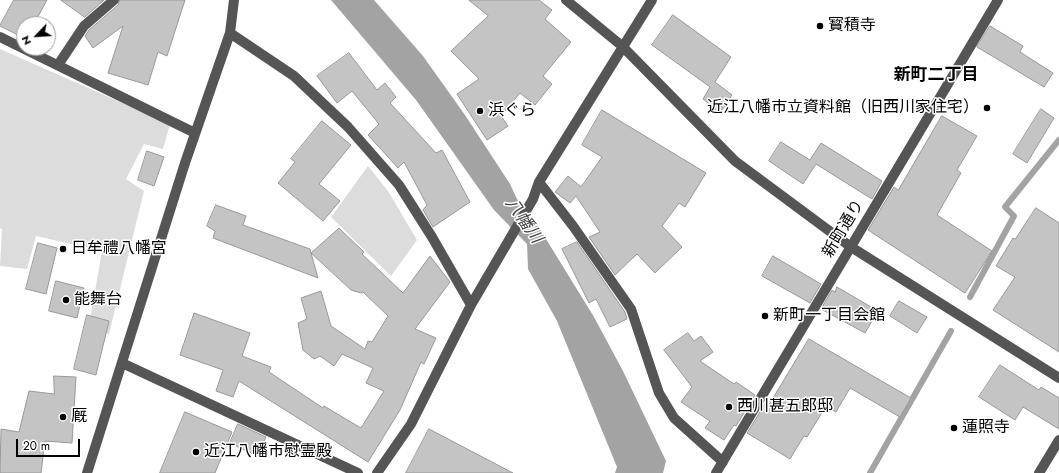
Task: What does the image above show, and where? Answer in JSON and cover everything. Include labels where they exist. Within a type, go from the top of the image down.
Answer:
[{"type":"street","points":[[58,65],[84,26],[114,0]]},
{"type":"street","points":[[87,473],[195,133],[230,33],[234,0]]},
{"type":"street","points":[[566,0],[622,46],[735,161],[850,247],[1059,378]]},
{"type":"street","points":[[377,473],[411,424],[471,305],[533,199],[539,182],[622,46],[652,0]]},
{"type":"street","name":"新町通り","points":[[716,473],[998,0]]},
{"type":"street","points":[[230,33],[294,76],[348,127],[399,185],[432,237],[471,305]]},
{"type":"street","points":[[0,37],[195,133]]},
{"type":"street","points":[[539,182],[631,309],[659,393],[674,418],[723,462]]},
{"type":"street","points":[[122,363],[358,473]]},
{"type":"street","points":[[1039,473],[1059,440]]},
{"type":"shaded area","points":[[0,49],[154,117],[171,121],[163,149],[144,144],[126,179],[144,191],[109,334],[88,331],[102,251],[36,236],[27,269],[0,266],[2,229],[0,228]]},
{"type":"shaded area","points":[[368,166],[388,191],[417,240],[391,276],[331,217]]},
{"type":"water","name":"八幡川","points":[[331,0],[374,0],[423,56],[465,115],[510,184],[517,199],[538,226],[594,317],[623,371],[666,461],[663,473],[615,473],[617,467],[557,321],[528,269],[527,244],[494,210],[416,100]]},
{"type":"building","points":[[14,0],[47,0],[38,16],[16,16],[16,34],[0,26]]},
{"type":"building","points":[[61,0],[104,0],[85,17]]},
{"type":"building","points":[[120,0],[185,0],[167,56],[158,52],[148,85],[108,73],[123,26],[93,48],[85,36],[89,30],[118,5]]},
{"type":"building","points":[[469,0],[539,0],[552,10],[545,19],[571,42],[543,76],[552,84],[535,105],[520,93],[501,116],[508,126],[487,140],[457,94],[479,79],[451,51],[488,16]]},
{"type":"building","points":[[673,15],[731,57],[715,82],[732,95],[720,113],[703,99],[710,87],[652,45]]},
{"type":"building","points":[[990,26],[1023,46],[1020,52],[1053,73],[1044,87],[977,47]]},
{"type":"building","points":[[349,53],[377,90],[385,83],[396,97],[390,103],[436,153],[442,150],[470,202],[433,227],[423,210],[427,205],[404,162],[398,168],[368,135],[379,124],[352,91],[337,103],[317,76]]},
{"type":"building","points":[[1041,109],[1054,118],[1027,163],[1013,154]]},
{"type":"building","points":[[602,110],[706,173],[685,207],[679,203],[662,226],[682,247],[655,273],[637,254],[615,275],[589,237],[600,232],[576,196],[570,203],[555,192],[568,176],[581,187],[602,157],[582,145]]},
{"type":"building","points":[[942,116],[977,136],[957,170],[961,173],[937,215],[992,251],[965,293],[868,230],[894,187],[898,190]]},
{"type":"building","points":[[322,121],[351,145],[319,184],[340,201],[323,221],[278,183],[295,162],[291,159]]},
{"type":"building","points":[[781,142],[810,160],[821,143],[882,181],[872,199],[816,164],[803,184],[769,161]]},
{"type":"building","points":[[147,151],[164,157],[154,186],[138,180]]},
{"type":"building","points":[[216,205],[246,216],[243,225],[310,249],[318,278],[213,238],[215,231],[207,226]]},
{"type":"building","points":[[1036,208],[1059,223],[1059,352],[993,310],[1015,277],[996,266],[1013,238],[1015,239]]},
{"type":"building","points":[[339,228],[364,252],[362,254],[403,293],[430,256],[450,282],[415,329],[436,338],[424,364],[421,362],[400,410],[368,462],[239,381],[233,397],[216,391],[223,370],[180,355],[194,313],[250,333],[242,356],[271,367],[269,372],[323,408],[324,406],[361,428],[384,391],[366,383],[373,368],[342,354],[334,366],[320,356],[314,359],[303,350],[298,323],[307,319],[301,298],[321,291],[331,326],[365,349],[368,341],[372,342],[388,316],[363,292],[361,293],[351,290],[311,253]]},
{"type":"building","points":[[577,242],[625,312],[627,319],[610,327],[596,299],[589,303],[562,249]]},
{"type":"building","points":[[38,243],[57,248],[46,294],[26,289]]},
{"type":"building","points":[[773,256],[821,284],[810,303],[762,276]]},
{"type":"building","name":"能舞台","points":[[56,281],[84,288],[77,318],[49,311]]},
{"type":"building","points":[[837,287],[878,311],[865,333],[821,309],[832,290],[835,292]]},
{"type":"building","points":[[899,301],[927,317],[917,333],[890,316]]},
{"type":"building","points":[[87,315],[109,321],[96,375],[74,369]]},
{"type":"building","points":[[688,333],[694,341],[701,336],[713,352],[700,361],[734,384],[736,382],[755,395],[736,426],[734,425],[724,440],[705,428],[710,421],[681,402],[692,387],[664,350]]},
{"type":"building","points":[[809,339],[911,398],[900,417],[850,388],[836,412],[826,406],[807,437],[804,436],[790,459],[747,433],[766,402],[769,404]]},
{"type":"building","points":[[1000,365],[1039,390],[1041,387],[1059,398],[1059,429],[1023,407],[1015,420],[979,397]]},
{"type":"building","points":[[54,376],[76,377],[72,443],[45,441],[41,473],[0,473],[1,429],[19,432],[29,391],[54,394]]},
{"type":"building","name":"近江八幡市慰霊殿","points":[[185,412],[232,432],[215,473],[160,473]]},
{"type":"building","points":[[238,424],[266,437],[257,456],[230,443]]},
{"type":"building","points":[[429,429],[513,473],[406,473]]},
{"type":"waterway","points":[[970,297],[1014,216],[1005,207],[1059,140]]},
{"type":"waterway","points":[[870,473],[951,331]]},
{"type":"place","name":"寳積寺","points":[[820,26]]},
{"type":"place","name":"近江八幡市立資料館（旧西川家住宅）","points":[[987,108]]},
{"type":"place","name":"浜ぐら","points":[[480,111]]},
{"type":"place","name":"日牟禮八幡宮","points":[[63,249]]},
{"type":"place","name":"能舞台","points":[[66,300]]},
{"type":"place","name":"新町一丁目会館","points":[[765,316]]},
{"type":"place","name":"西川甚五郎邸","points":[[729,407]]},
{"type":"place","name":"厩","points":[[63,417]]},
{"type":"place","name":"蓮照寺","points":[[954,428]]},
{"type":"place","name":"近江八幡市慰霊殿","points":[[196,452]]},
{"type":"district","name":"新町二丁目","points":[[936,76]]}]
